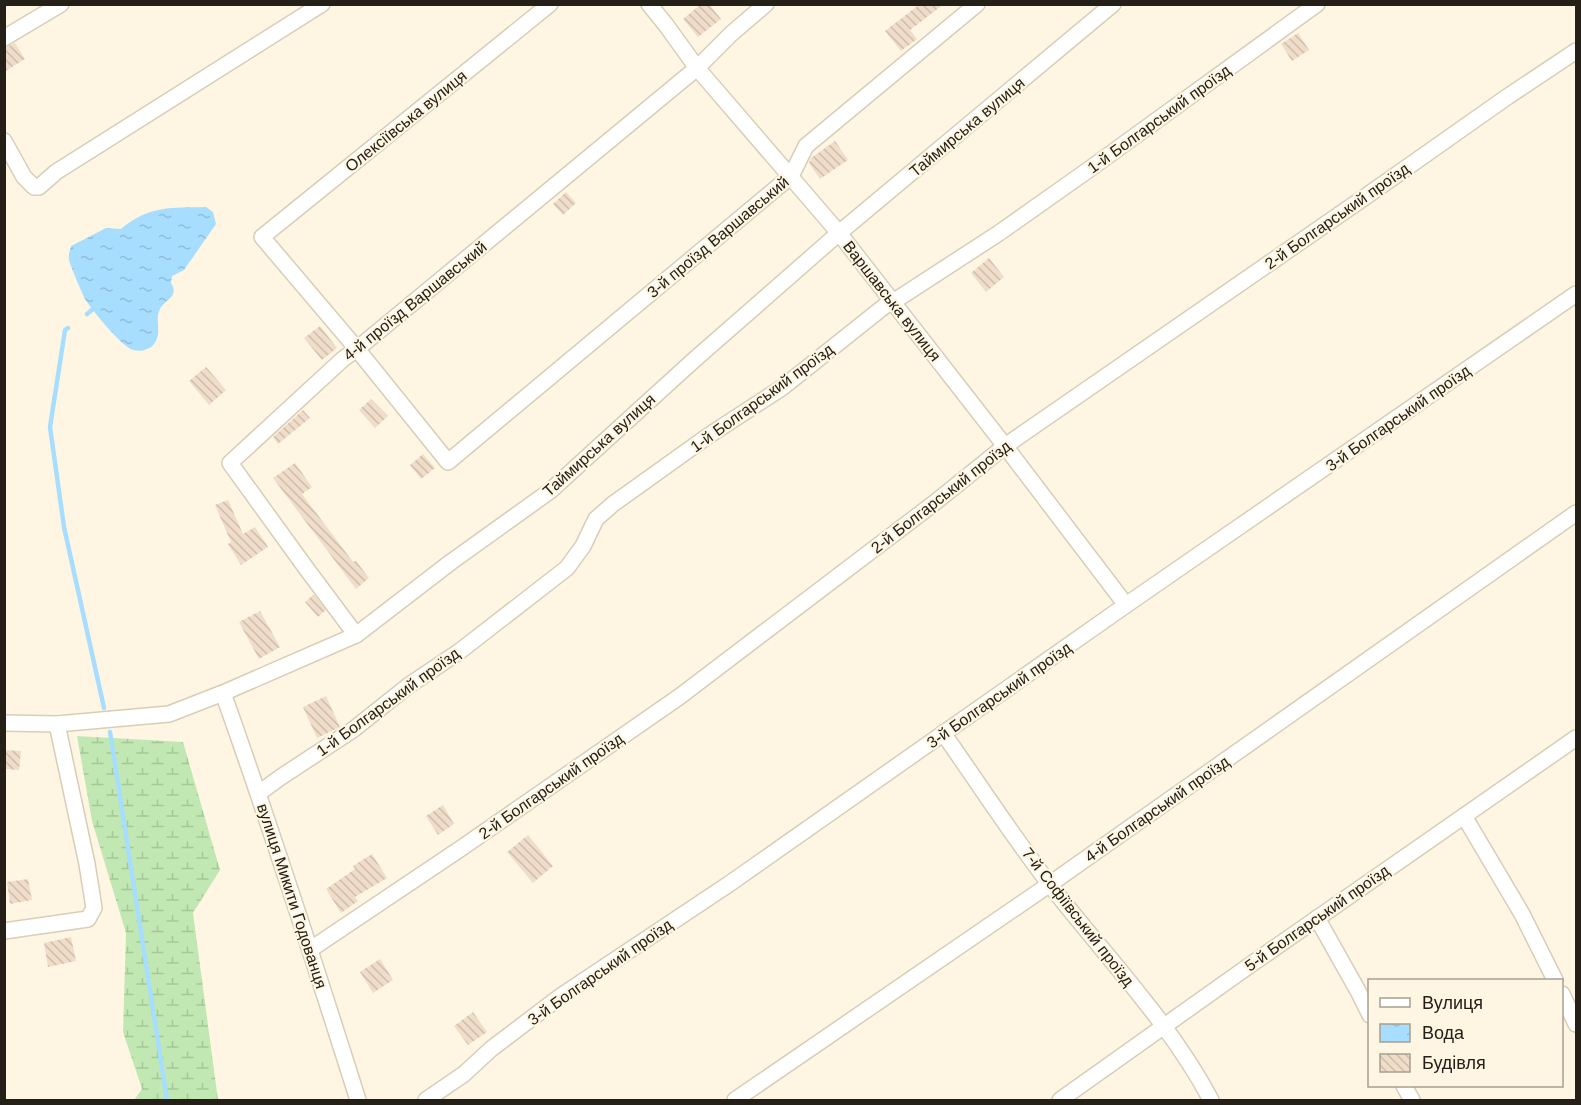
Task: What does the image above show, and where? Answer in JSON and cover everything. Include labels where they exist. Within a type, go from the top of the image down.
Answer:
[{"type":"street","points":[[4,38],[61,4]]},
{"type":"street","points":[[4,141],[24,177],[34,188],[39,187],[56,172],[322,4]]},
{"type":"street","name":"Олексіївська вулиця","points":[[357,349],[262,237],[550,4]]},
{"type":"street","name":"Варшавська вулиця","points":[[649,4],[697,68],[839,233],[1126,605]]},
{"type":"street","name":"4-й проїзд Варшавський","points":[[356,635],[230,463],[343,359],[697,68],[731,34],[766,4]]},
{"type":"street","name":"3-й проїзд Варшавський","points":[[357,349],[448,462],[791,176],[806,146],[977,4]]},
{"type":"street","name":"Таймирська вулиця","points":[[4,723],[57,724],[168,714],[223,693],[356,635],[451,562],[550,492],[685,367],[839,233],[1113,4]]},
{"type":"street","name":"1-й Болгарський проїзд","points":[[259,793],[354,729],[567,568],[583,546],[596,519],[613,504],[708,436],[783,387],[891,301],[999,233],[1317,4]]},
{"type":"street","name":"2-й Болгарський проїзд","points":[[311,949],[679,697],[933,504],[1005,446],[1576,51]]},
{"type":"street","name":"3-й Болгарський проїзд","points":[[426,1101],[464,1074],[491,1049],[561,996],[729,884],[1126,605],[1576,294]]},
{"type":"street","name":"4-й Болгарський проїзд","points":[[735,1101],[1050,884],[1576,513]]},
{"type":"street","name":"вулиця Микити Годованця","points":[[223,693],[311,949],[358,1101]]},
{"type":"street","points":[[4,931],[88,919],[94,908],[87,864],[57,724]]},
{"type":"street","name":"7-й Софіївський проїзд","points":[[943,734],[1050,884],[1164,1026],[1211,1101]]},
{"type":"street","name":"5-й Болгарський проїзд","points":[[1060,1101],[1317,918],[1576,738]]},
{"type":"street","points":[[1464,816],[1522,914],[1554,979]]},
{"type":"street","points":[[1317,918],[1368,1011]]},
{"type":"street","points":[[1563,996],[1576,1024]]},
{"type":"street","points":[[1405,1087],[1412,1101]]},
{"type":"green space","points":[[77,736],[183,742],[220,870],[193,913],[218,1100],[134,1100],[142,1089],[123,1032],[126,933],[92,821]]},
{"type":"water","points":[[206,207],[213,212],[216,224],[184,270],[172,276],[171,283],[174,292],[158,314],[157,340],[150,348],[133,350],[114,335],[85,299],[69,260],[71,246],[106,228],[121,229],[141,216],[161,209]]},
{"type":"building","points":[[701,4],[709,4],[721,19],[698,37],[683,19]]},
{"type":"building","points":[[920,4],[944,4],[910,30],[917,39],[901,51],[885,31]]},
{"type":"building","points":[[1298,33],[1309,50],[1292,61],[1281,44]]},
{"type":"building","points":[[15,43],[25,59],[4,72],[4,48]]},
{"type":"building","points":[[835,141],[848,160],[820,179],[809,163],[811,158]]},
{"type":"building","points":[[566,192],[576,203],[563,215],[553,204]]},
{"type":"building","points":[[989,258],[1004,277],[986,292],[971,273]]},
{"type":"building","points":[[320,326],[337,348],[322,360],[304,338]]},
{"type":"building","points":[[206,367],[226,390],[209,405],[189,381]]},
{"type":"building","points":[[371,399],[388,416],[375,428],[359,410]]},
{"type":"building","points":[[303,410],[310,418],[278,444],[273,437]]},
{"type":"building","points":[[423,454],[435,468],[421,479],[410,465]]},
{"type":"building","points":[[295,463],[312,487],[302,494],[353,562],[356,561],[369,578],[356,589],[273,478]]},
{"type":"building","points":[[228,500],[243,534],[255,527],[268,547],[241,565],[228,544],[231,542],[215,505]]},
{"type":"building","points":[[314,594],[326,610],[318,617],[305,602]]},
{"type":"building","points":[[260,611],[280,647],[259,659],[239,622]]},
{"type":"building","points":[[326,696],[340,727],[317,738],[303,707]]},
{"type":"building","points":[[4,750],[21,751],[19,770],[4,769]]},
{"type":"building","points":[[443,805],[454,824],[438,835],[426,816]]},
{"type":"building","points":[[528,835],[553,866],[533,883],[507,852]]},
{"type":"building","points":[[372,854],[387,878],[355,897],[358,901],[341,913],[326,889],[355,869],[353,866]]},
{"type":"building","points":[[28,879],[32,900],[10,904],[7,882]]},
{"type":"building","points":[[71,937],[76,961],[48,967],[44,943]]},
{"type":"building","points":[[380,959],[393,980],[373,993],[360,972]]},
{"type":"building","points":[[473,1012],[487,1032],[468,1045],[454,1026]]},
{"type":"waterway","points":[[87,314],[93,309]]},
{"type":"waterway","points":[[68,328],[65,330],[50,427],[64,527],[104,708]]},
{"type":"waterway","points":[[110,732],[167,1100]]}]
